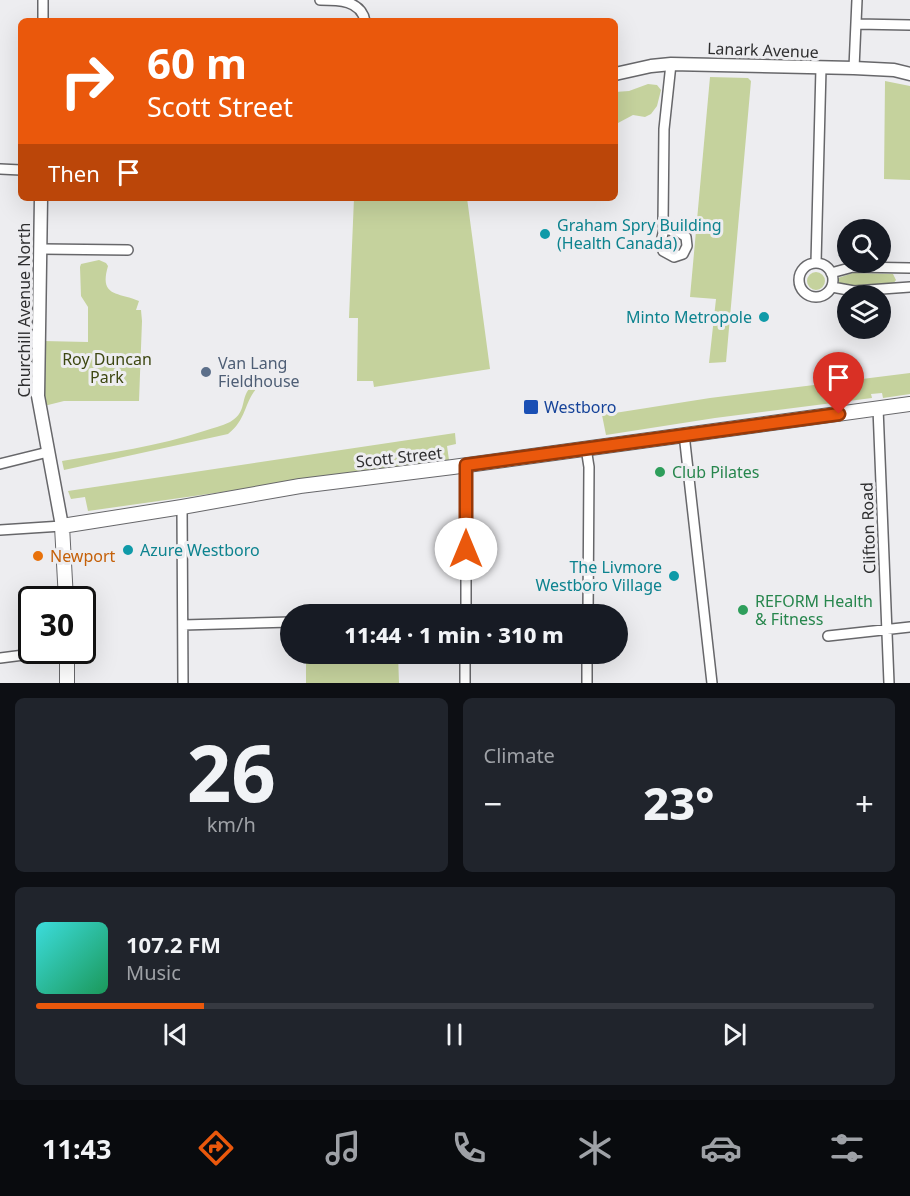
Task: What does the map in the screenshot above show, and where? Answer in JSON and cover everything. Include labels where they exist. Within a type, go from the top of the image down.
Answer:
[{"type":"main road","name":"Scott Street","points":[[62,526],[300,486],[910,404]]},
{"type":"main road","name":"Churchill Avenue North","points":[[62,526],[65,586]]},
{"type":"main road","points":[[67,664],[67,683]]},
{"type":"street","points":[[43,0],[43,18]]},
{"type":"street","points":[[320,0],[355,5],[362,11],[364,18]]},
{"type":"street","points":[[854,68],[857,0]]},
{"type":"street","points":[[856,24],[910,25]]},
{"type":"street","points":[[664,229],[664,129],[671,64]]},
{"type":"street","name":"Lanark Avenue","points":[[618,73],[671,64],[854,68],[894,70],[910,74]]},
{"type":"street","points":[[816,263],[821,68]]},
{"type":"street","points":[[0,169],[18,170]]},
{"type":"street","name":"Churchill Avenue North","points":[[41,201],[38,384],[62,526]]},
{"type":"street","points":[[42,249],[128,250]]},
{"type":"street","points":[[816,263],[825,266],[831,273],[832,287],[826,294],[818,297],[809,296],[798,282],[800,273],[807,266],[816,263]]},
{"type":"street","points":[[831,273],[853,267],[910,268]]},
{"type":"street","points":[[832,287],[854,291],[910,286]]},
{"type":"street","name":"Clifton Road","points":[[878,408],[889,683]]},
{"type":"street","points":[[684,435],[712,683]]},
{"type":"street","points":[[586,448],[589,467],[588,604]]},
{"type":"street","points":[[0,464],[48,452]]},
{"type":"street","points":[[466,465],[466,604]]},
{"type":"street","points":[[182,507],[183,683]]},
{"type":"street","name":"Scott Street","points":[[0,530],[62,526]]},
{"type":"street","points":[[183,625],[280,622]]},
{"type":"street","points":[[828,636],[910,627]]},
{"type":"street","points":[[0,658],[18,656]]},
{"type":"street","points":[[465,664],[465,683]]},
{"type":"street","points":[[587,664],[587,683]]},
{"type":"green space","points":[[710,77],[748,78],[751,81],[726,362],[709,363],[716,299],[690,297]]},
{"type":"green space","points":[[885,81],[910,86],[910,180],[884,179]]},
{"type":"green space","points":[[648,84],[657,85],[661,90],[657,106],[651,114],[645,117],[633,115],[618,123],[618,92],[629,91]]},
{"type":"green space","points":[[354,201],[467,201],[490,369],[374,387],[373,381],[357,381],[358,318],[349,318]]},
{"type":"green space","name":"Roy Duncan Park","points":[[99,260],[108,266],[106,283],[108,288],[112,292],[139,301],[136,310],[141,310],[142,321],[139,401],[64,401],[44,406],[43,341],[88,342],[88,307],[81,296],[80,267],[81,264]]},
{"type":"green space","points":[[816,272],[822,275],[825,281],[822,287],[816,290],[810,287],[807,281],[810,275]]},
{"type":"green space","points":[[853,273],[893,274],[896,280],[893,284],[844,285],[839,284],[838,278]]},
{"type":"green space","points":[[910,373],[910,394],[883,398],[882,393],[871,394],[872,398],[715,418],[606,435],[602,415],[710,398]]},
{"type":"green space","points":[[271,378],[255,390],[241,419],[228,434],[64,470],[62,461],[151,445],[230,422],[241,411],[251,387]]},
{"type":"green space","points":[[455,433],[456,444],[447,446],[449,460],[88,511],[85,497],[71,499],[68,491]]},
{"type":"green space","points":[[306,664],[398,664],[399,683],[306,683]]},
{"type":"place","name":"Graham Spry Building (Health Canada)","points":[[545,234]]},
{"type":"place","name":"Minto Metropole","points":[[764,317]]},
{"type":"place","name":"Van Lang Fieldhouse","points":[[206,372]]},
{"type":"place","name":"Westboro","points":[[531,407]]},
{"type":"place","name":"Club Pilates","points":[[660,472]]},
{"type":"place","name":"Azure Westboro","points":[[128,550]]},
{"type":"place","name":"Newport","points":[[38,556]]},
{"type":"place","name":"The Livmore Westboro Village","points":[[674,576]]},
{"type":"place","name":"REFORM Health & Fitness","points":[[743,610]]},
{"type":"route","points":[[466,549],[466,465],[839,414]]}]
